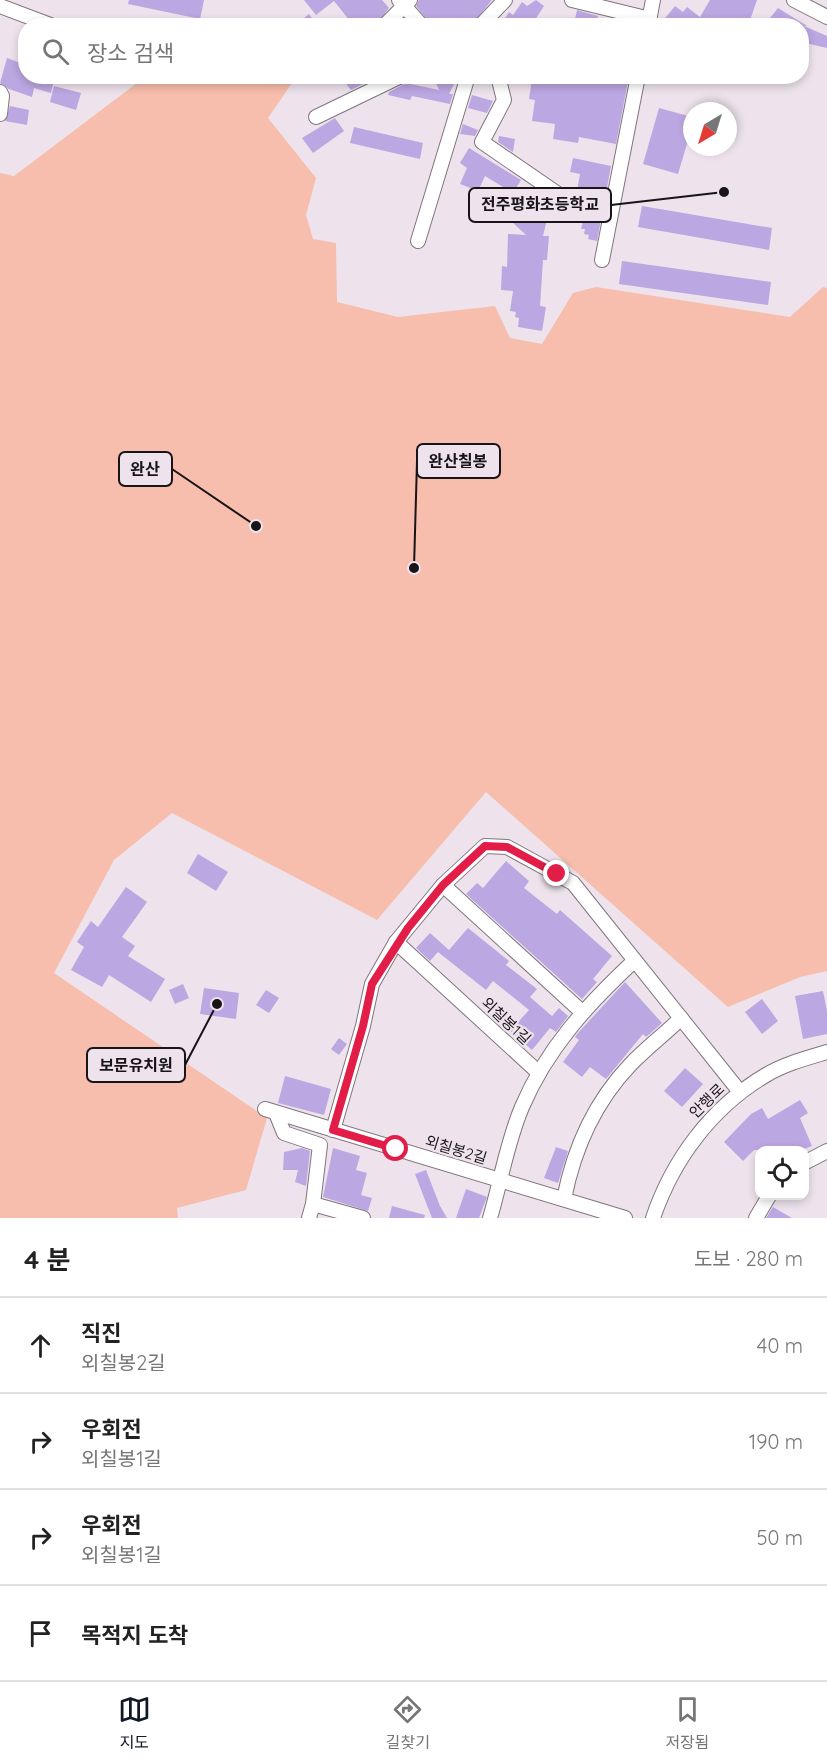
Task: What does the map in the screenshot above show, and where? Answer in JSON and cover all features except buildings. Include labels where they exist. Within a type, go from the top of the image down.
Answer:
[{"type":"street","points":[[490,18],[506,0]]},
{"type":"street","points":[[572,0],[635,18]]},
{"type":"street","points":[[650,18],[653,0]]},
{"type":"street","points":[[795,0],[827,17]]},
{"type":"street","points":[[391,18],[404,2],[416,18]]},
{"type":"street","points":[[0,6],[32,18]]},
{"type":"street","points":[[316,117],[384,84]]},
{"type":"street","points":[[418,241],[466,84]]},
{"type":"street","points":[[500,84],[504,100],[482,142],[558,194]]},
{"type":"street","points":[[602,260],[636,84]]},
{"type":"street","points":[[0,92],[3,96],[0,114]]},
{"type":"street","points":[[333,1130],[363,1026],[372,984],[396,942],[443,885],[485,846],[507,847],[573,883],[740,1092]]},
{"type":"street","points":[[443,885],[582,1012]]},
{"type":"street","name":"외칠봉1길","points":[[396,942],[539,1073]]},
{"type":"street","points":[[539,1073],[559,1041],[582,1012],[634,961]]},
{"type":"street","points":[[564,1199],[582,1136],[612,1086],[631,1063],[681,1018]]},
{"type":"street","name":"안행로","points":[[653,1218],[671,1174],[698,1133],[740,1092],[768,1074],[827,1052]]},
{"type":"street","name":"외칠봉2길","points":[[501,1181],[519,1116],[539,1073]]},
{"type":"street","name":"외칠봉2길","points":[[311,1211],[320,1145],[284,1133],[270,1111],[564,1199],[593,1213],[625,1218]]},
{"type":"street","points":[[809,1160],[827,1151]]},
{"type":"street","points":[[490,1218],[501,1181]]},
{"type":"street","points":[[756,1218],[767,1200]]},
{"type":"street","points":[[311,1211],[363,1218]]},
{"type":"shaded area","points":[[136,84],[291,84],[268,118],[316,178],[306,215],[313,239],[336,243],[337,302],[398,317],[495,306],[510,338],[542,344],[573,293],[596,287],[790,317],[823,287],[827,288],[827,971],[800,977],[728,1007],[486,792],[377,920],[172,813],[114,860],[54,973],[267,1118],[246,1190],[177,1208],[178,1218],[0,1218],[0,173],[14,176]]},
{"type":"place","name":"전주평화초등학교","points":[[724,192]]},
{"type":"place","name":"완산","points":[[256,526]]},
{"type":"place","name":"완산칠봉","points":[[414,568]]},
{"type":"place","name":"보문유치원","points":[[217,1004]]},
{"type":"route","points":[[396,1149],[333,1130],[363,1026],[372,984],[396,942],[443,885],[485,846],[507,847],[557,874]]}]
